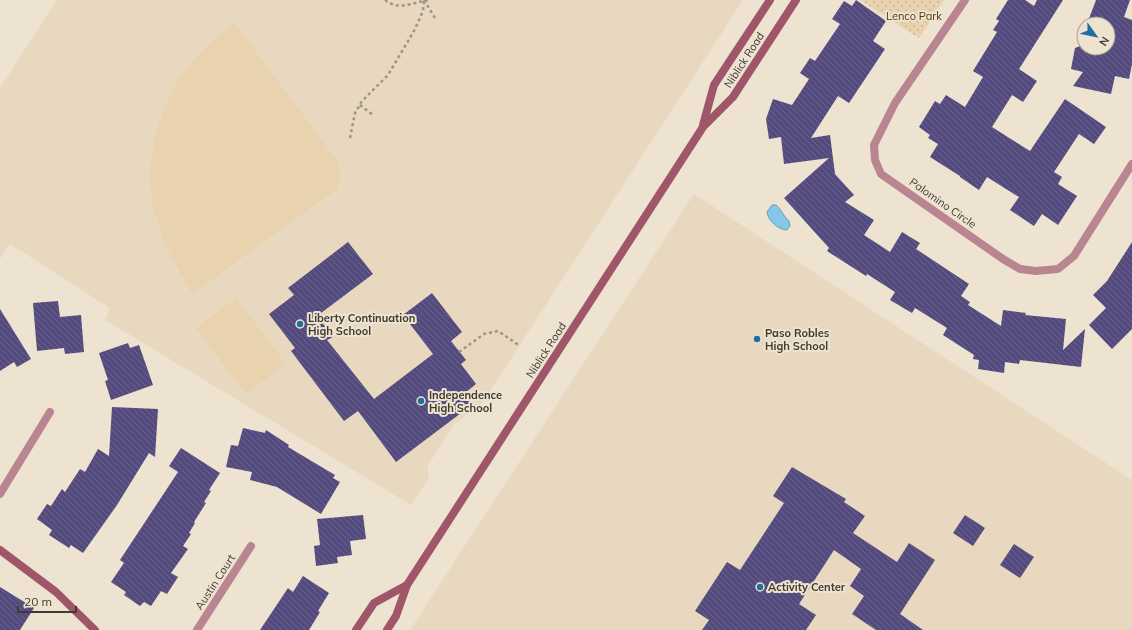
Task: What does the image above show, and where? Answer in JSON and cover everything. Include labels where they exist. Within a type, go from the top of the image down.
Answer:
[{"type":"main road","name":"Niblick Road","points":[[703,127],[714,85],[770,0]]},
{"type":"main road","name":"Niblick Road","points":[[387,630],[396,616],[407,585],[703,127],[733,97],[796,0]]},
{"type":"main road","points":[[0,550],[56,592],[95,630]]},
{"type":"main road","name":"Niblick Road","points":[[356,630],[374,603],[407,585]]},
{"type":"street","name":"Palomino Circle","points":[[964,0],[895,103],[874,145],[875,160],[881,174],[1003,259],[1020,269],[1036,271],[1058,269],[1074,256],[1132,164]]},
{"type":"street","points":[[0,494],[50,412]]},
{"type":"street","name":"Austin Court","points":[[197,630],[251,546]]},
{"type":"path","points":[[385,0],[396,6],[402,6],[425,0]]},
{"type":"path","points":[[425,0],[435,18]]},
{"type":"path","points":[[350,138],[355,113],[377,85],[388,75],[414,31],[423,11],[425,0]]},
{"type":"path","points":[[360,105],[373,115]]},
{"type":"path","points":[[459,352],[484,334],[498,331],[520,346]]},
{"type":"shaded area","points":[[57,0],[743,0],[483,402],[454,424],[427,467],[429,478],[411,505],[105,320],[110,308],[10,244],[0,259],[0,88]]},
{"type":"shaded area","name":"Paso Robles High School","points":[[694,194],[1132,480],[1132,630],[410,630]]},
{"type":"green space","name":"Lenco Park","points":[[860,0],[944,0],[919,38]]},
{"type":"green space","points":[[234,22],[338,162],[341,175],[337,189],[192,294],[164,243],[152,203],[150,173],[154,141],[163,109],[179,78],[201,52]]},
{"type":"green space","points":[[236,298],[286,364],[246,394],[196,328]]},
{"type":"water","points":[[772,205],[776,205],[789,221],[790,226],[787,230],[777,227],[769,219],[767,212]]},
{"type":"building","points":[[856,0],[886,21],[873,41],[885,49],[849,103],[838,96],[811,138],[830,135],[835,174],[854,195],[845,202],[874,220],[864,235],[890,252],[902,232],[920,243],[916,249],[969,284],[961,296],[970,302],[968,305],[1001,326],[1003,310],[1026,313],[1025,315],[1066,319],[1063,350],[1085,329],[1081,367],[1020,360],[1019,364],[1005,362],[1004,373],[978,369],[979,360],[973,359],[974,355],[943,335],[947,328],[915,308],[912,313],[890,300],[895,292],[867,274],[866,276],[827,251],[829,248],[784,198],[829,158],[784,164],[781,137],[769,139],[766,119],[773,99],[792,105],[809,79],[800,73],[810,58],[815,61],[840,24],[832,19],[844,1],[852,6]]},
{"type":"building","points":[[1008,0],[1025,0],[1034,6],[1037,0],[1063,0],[1019,69],[1037,81],[1023,102],[1012,95],[992,127],[1030,151],[1065,99],[1106,127],[1094,144],[1079,134],[1054,172],[1062,177],[1058,184],[1077,196],[1058,225],[1042,214],[1034,226],[1010,210],[1019,197],[987,177],[979,190],[930,157],[938,144],[928,138],[930,135],[919,127],[935,101],[940,104],[946,95],[965,107],[983,77],[973,71],[997,32],[993,30],[999,21],[996,19]]},
{"type":"building","points":[[1096,0],[1130,0],[1124,17],[1132,20],[1132,64],[1129,79],[1115,76],[1111,94],[1073,86],[1083,72],[1071,69],[1075,48],[1076,56],[1116,56],[1116,16],[1090,16]]},
{"type":"building","points":[[348,242],[373,274],[317,316],[333,337],[327,340],[374,399],[433,354],[403,315],[432,293],[462,332],[451,341],[466,360],[461,364],[476,384],[465,393],[473,404],[396,462],[358,411],[344,421],[291,351],[295,348],[269,314],[294,295],[288,288]]},
{"type":"building","points":[[1132,242],[1132,329],[1112,349],[1089,325],[1106,308],[1093,295],[1107,281]]},
{"type":"building","points":[[58,301],[60,317],[81,315],[84,352],[65,354],[64,348],[37,351],[33,303]]},
{"type":"building","points":[[0,309],[31,359],[17,367],[14,362],[0,371]]},
{"type":"building","points":[[128,343],[130,348],[139,345],[153,385],[111,400],[105,381],[108,380],[99,353]]},
{"type":"building","points":[[112,407],[158,409],[155,457],[149,453],[117,505],[83,553],[71,545],[69,548],[49,535],[52,530],[37,519],[47,504],[51,506],[62,489],[65,492],[80,469],[85,472],[98,449],[109,456]]},
{"type":"building","points":[[243,428],[265,433],[266,430],[289,445],[288,447],[335,475],[333,478],[340,482],[321,514],[277,487],[250,480],[252,472],[226,467],[231,445],[238,446]]},
{"type":"building","points":[[181,448],[220,473],[209,490],[211,491],[204,502],[206,503],[194,522],[195,523],[189,533],[191,534],[183,546],[188,549],[171,573],[178,577],[167,594],[161,591],[151,606],[144,602],[140,606],[124,595],[126,592],[111,582],[124,563],[120,560],[178,472],[169,466]]},
{"type":"building","points":[[792,467],[846,499],[844,502],[865,516],[853,533],[897,562],[909,543],[935,560],[900,614],[923,630],[876,630],[852,614],[864,596],[850,586],[861,569],[834,550],[799,604],[816,615],[806,630],[702,630],[709,620],[695,611],[727,562],[740,570],[784,503],[773,496]]},
{"type":"building","points":[[363,515],[366,539],[350,541],[352,555],[337,557],[338,563],[316,566],[314,546],[320,545],[317,519]]},
{"type":"building","points":[[965,515],[985,528],[973,546],[953,533]]},
{"type":"building","points":[[1014,544],[1034,557],[1020,578],[1000,565]]},
{"type":"building","points":[[303,576],[329,593],[309,630],[260,630],[288,588],[293,592]]},
{"type":"building","points":[[0,587],[34,608],[20,630],[0,630]]},
{"type":"place","name":"Liberty Continuation High School","points":[[300,324]]},
{"type":"place","name":"Paso Robles High School","points":[[757,339]]},
{"type":"place","name":"Independence High School","points":[[421,401]]},
{"type":"place","name":"Activity Center","points":[[760,587]]}]
